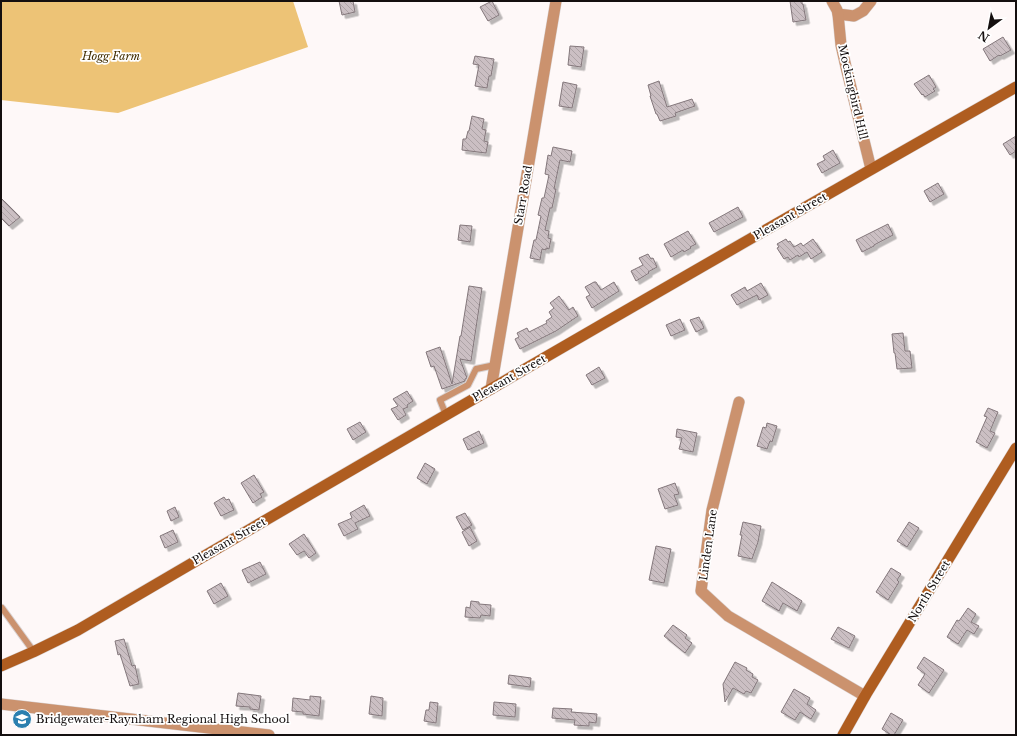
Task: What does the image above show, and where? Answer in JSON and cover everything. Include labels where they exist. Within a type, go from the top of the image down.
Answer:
[{"type":"main road","name":"Pleasant Street","points":[[1,666],[34,652],[78,630],[446,415],[1016,86]]},
{"type":"main road","name":"North Street","points":[[843,735],[865,696],[1016,448]]},
{"type":"street","name":"Starr Road","points":[[491,389],[556,1]]},
{"type":"street","name":"Mockingbird Hill","points":[[832,1],[838,14],[841,45],[871,169]]},
{"type":"street","points":[[838,14],[854,16],[863,10],[871,1]]},
{"type":"street","name":"Linden Lane","points":[[739,402],[712,510],[701,591],[728,616],[865,696]]},
{"type":"street","points":[[1,704],[269,735]]},
{"type":"lane","points":[[446,415],[440,400],[468,385],[476,369],[495,364]]},
{"type":"lane","points":[[2,608],[34,652]]},
{"type":"green space","name":"Hogg Farm","points":[[1,1],[293,1],[308,47],[118,113],[1,100]]},
{"type":"building","points":[[339,1],[353,1],[355,12],[342,15]]},
{"type":"building","points":[[492,1],[499,15],[488,21],[480,7]]},
{"type":"building","points":[[790,1],[802,1],[806,20],[793,22]]},
{"type":"building","points":[[1003,37],[1011,50],[990,61],[983,49]]},
{"type":"building","points":[[570,46],[584,47],[581,67],[568,65]]},
{"type":"building","points":[[475,56],[494,59],[487,88],[475,86],[479,65],[473,64]]},
{"type":"building","points":[[929,75],[936,87],[933,89],[935,91],[925,97],[914,84]]},
{"type":"building","points":[[659,81],[667,107],[692,99],[695,106],[675,113],[676,116],[660,121],[650,96],[648,85]]},
{"type":"building","points":[[563,82],[577,85],[572,108],[559,106]]},
{"type":"building","points":[[472,116],[484,119],[482,129],[486,130],[484,141],[488,142],[486,153],[462,150],[463,139],[466,139]]},
{"type":"building","points":[[1016,136],[1016,151],[1010,155],[1003,144]]},
{"type":"building","points":[[553,147],[572,151],[570,162],[560,160],[552,208],[550,208],[545,230],[549,231],[548,238],[551,239],[549,249],[542,249],[540,260],[530,258],[534,240],[536,240],[541,216],[538,215],[542,198],[544,198],[549,175],[545,174],[548,155],[551,156]]},
{"type":"building","points":[[833,150],[840,163],[822,173],[817,164],[825,160],[823,156]]},
{"type":"building","points":[[938,183],[944,194],[930,202],[924,191]]},
{"type":"building","points":[[1,198],[20,217],[9,226],[1,218]]},
{"type":"building","points":[[738,207],[743,217],[714,232],[709,223]]},
{"type":"building","points":[[888,224],[893,235],[862,252],[856,240]]},
{"type":"building","points":[[460,225],[472,226],[470,242],[458,240]]},
{"type":"building","points":[[688,231],[696,244],[684,252],[683,250],[671,257],[664,244]]},
{"type":"building","points":[[786,239],[788,242],[790,241],[794,247],[801,243],[803,246],[813,239],[822,252],[811,259],[807,252],[790,260],[788,257],[784,259],[777,248],[779,247],[777,244]]},
{"type":"building","points":[[648,254],[651,259],[653,258],[657,267],[636,281],[631,271],[643,265],[639,258]]},
{"type":"building","points":[[596,282],[601,290],[614,282],[619,291],[592,308],[586,297],[590,295],[585,287]]},
{"type":"building","points":[[761,283],[768,295],[759,300],[757,295],[737,305],[731,295],[745,287],[747,291]]},
{"type":"building","points":[[469,286],[482,288],[471,361],[460,359],[467,378],[465,381],[442,389],[434,366],[431,367],[426,352],[440,347],[452,384]]},
{"type":"building","points":[[559,296],[569,310],[573,307],[578,316],[556,331],[520,349],[515,339],[519,337],[517,333],[527,328],[529,332],[547,323],[546,321],[552,317],[549,312],[554,308],[550,303]]},
{"type":"building","points":[[699,317],[704,328],[696,332],[690,320]]},
{"type":"building","points":[[680,319],[685,330],[671,336],[666,325]]},
{"type":"building","points":[[903,333],[905,351],[910,351],[912,368],[897,369],[892,334]]},
{"type":"building","points":[[599,367],[605,378],[592,385],[586,375]]},
{"type":"building","points":[[407,391],[413,401],[407,405],[408,407],[403,409],[406,415],[398,420],[391,409],[398,406],[393,399]]},
{"type":"building","points":[[988,408],[998,412],[990,431],[995,433],[987,448],[976,442],[987,417],[984,416]]},
{"type":"building","points":[[360,422],[366,432],[353,440],[347,429]]},
{"type":"building","points":[[767,423],[777,426],[772,442],[770,441],[767,449],[757,446],[763,427],[766,428]]},
{"type":"building","points":[[677,429],[697,433],[693,452],[679,449],[682,438],[676,437]]},
{"type":"building","points":[[479,431],[484,443],[468,450],[463,439]]},
{"type":"building","points":[[425,463],[435,469],[427,484],[417,478]]},
{"type":"building","points":[[254,475],[264,492],[260,494],[262,497],[253,503],[241,483]]},
{"type":"building","points":[[675,483],[679,494],[674,495],[678,505],[665,509],[658,489]]},
{"type":"building","points":[[224,497],[226,500],[229,499],[234,510],[221,516],[214,503]]},
{"type":"building","points":[[364,505],[370,516],[355,523],[358,529],[344,536],[338,524],[352,518],[350,513]]},
{"type":"building","points":[[175,507],[179,517],[171,521],[167,511]]},
{"type":"building","points":[[465,513],[472,525],[463,530],[456,517]]},
{"type":"building","points":[[743,522],[761,526],[758,542],[752,559],[738,556]]},
{"type":"building","points":[[909,522],[919,528],[907,547],[897,541]]},
{"type":"building","points":[[470,527],[477,541],[469,546],[462,532]]},
{"type":"building","points":[[173,530],[178,542],[165,548],[160,536]]},
{"type":"building","points":[[304,534],[316,553],[309,558],[304,551],[297,555],[289,544]]},
{"type":"building","points":[[656,546],[671,549],[664,583],[649,580]]},
{"type":"building","points":[[260,562],[266,574],[248,583],[242,570]]},
{"type":"building","points":[[891,568],[901,574],[897,580],[899,582],[888,600],[876,592]]},
{"type":"building","points":[[772,582],[802,601],[797,611],[783,603],[779,611],[762,601]]},
{"type":"building","points":[[221,583],[228,596],[214,604],[207,591]]},
{"type":"building","points":[[471,601],[479,602],[479,604],[491,605],[490,616],[481,615],[480,618],[465,617],[466,607],[470,608]]},
{"type":"building","points":[[968,608],[976,614],[971,622],[979,626],[974,634],[967,630],[958,644],[947,637],[957,620],[959,621]]},
{"type":"building","points":[[673,625],[687,635],[685,638],[692,643],[685,653],[664,636]]},
{"type":"building","points":[[838,627],[855,636],[849,648],[831,639]]},
{"type":"building","points":[[124,639],[132,666],[135,665],[139,684],[130,686],[120,654],[118,655],[115,641]]},
{"type":"building","points":[[924,657],[944,670],[929,693],[918,685],[925,674],[917,668]]},
{"type":"building","points":[[735,662],[747,668],[746,670],[753,674],[752,677],[758,680],[751,693],[746,691],[744,694],[733,688],[725,702],[723,684]]},
{"type":"building","points":[[509,675],[531,678],[530,687],[508,684]]},
{"type":"building","points":[[794,689],[810,698],[807,704],[816,710],[811,719],[800,712],[795,720],[781,712]]},
{"type":"building","points":[[238,693],[261,696],[259,710],[250,709],[250,707],[236,706]]},
{"type":"building","points":[[310,696],[321,697],[319,716],[292,711],[293,698],[310,700]]},
{"type":"building","points":[[371,696],[383,698],[382,716],[369,714]]},
{"type":"building","points":[[430,702],[438,703],[436,723],[424,721],[426,710],[429,710]]},
{"type":"building","points":[[494,702],[516,704],[515,717],[493,715]]},
{"type":"building","points":[[553,708],[572,709],[571,712],[597,714],[596,723],[589,722],[589,726],[574,725],[575,720],[552,718]]},
{"type":"building","points":[[891,713],[903,720],[894,735],[891,735],[882,729]]},
{"type":"place","name":"Bridgewater-Raynham Regional High School","points":[[22,719]]}]
